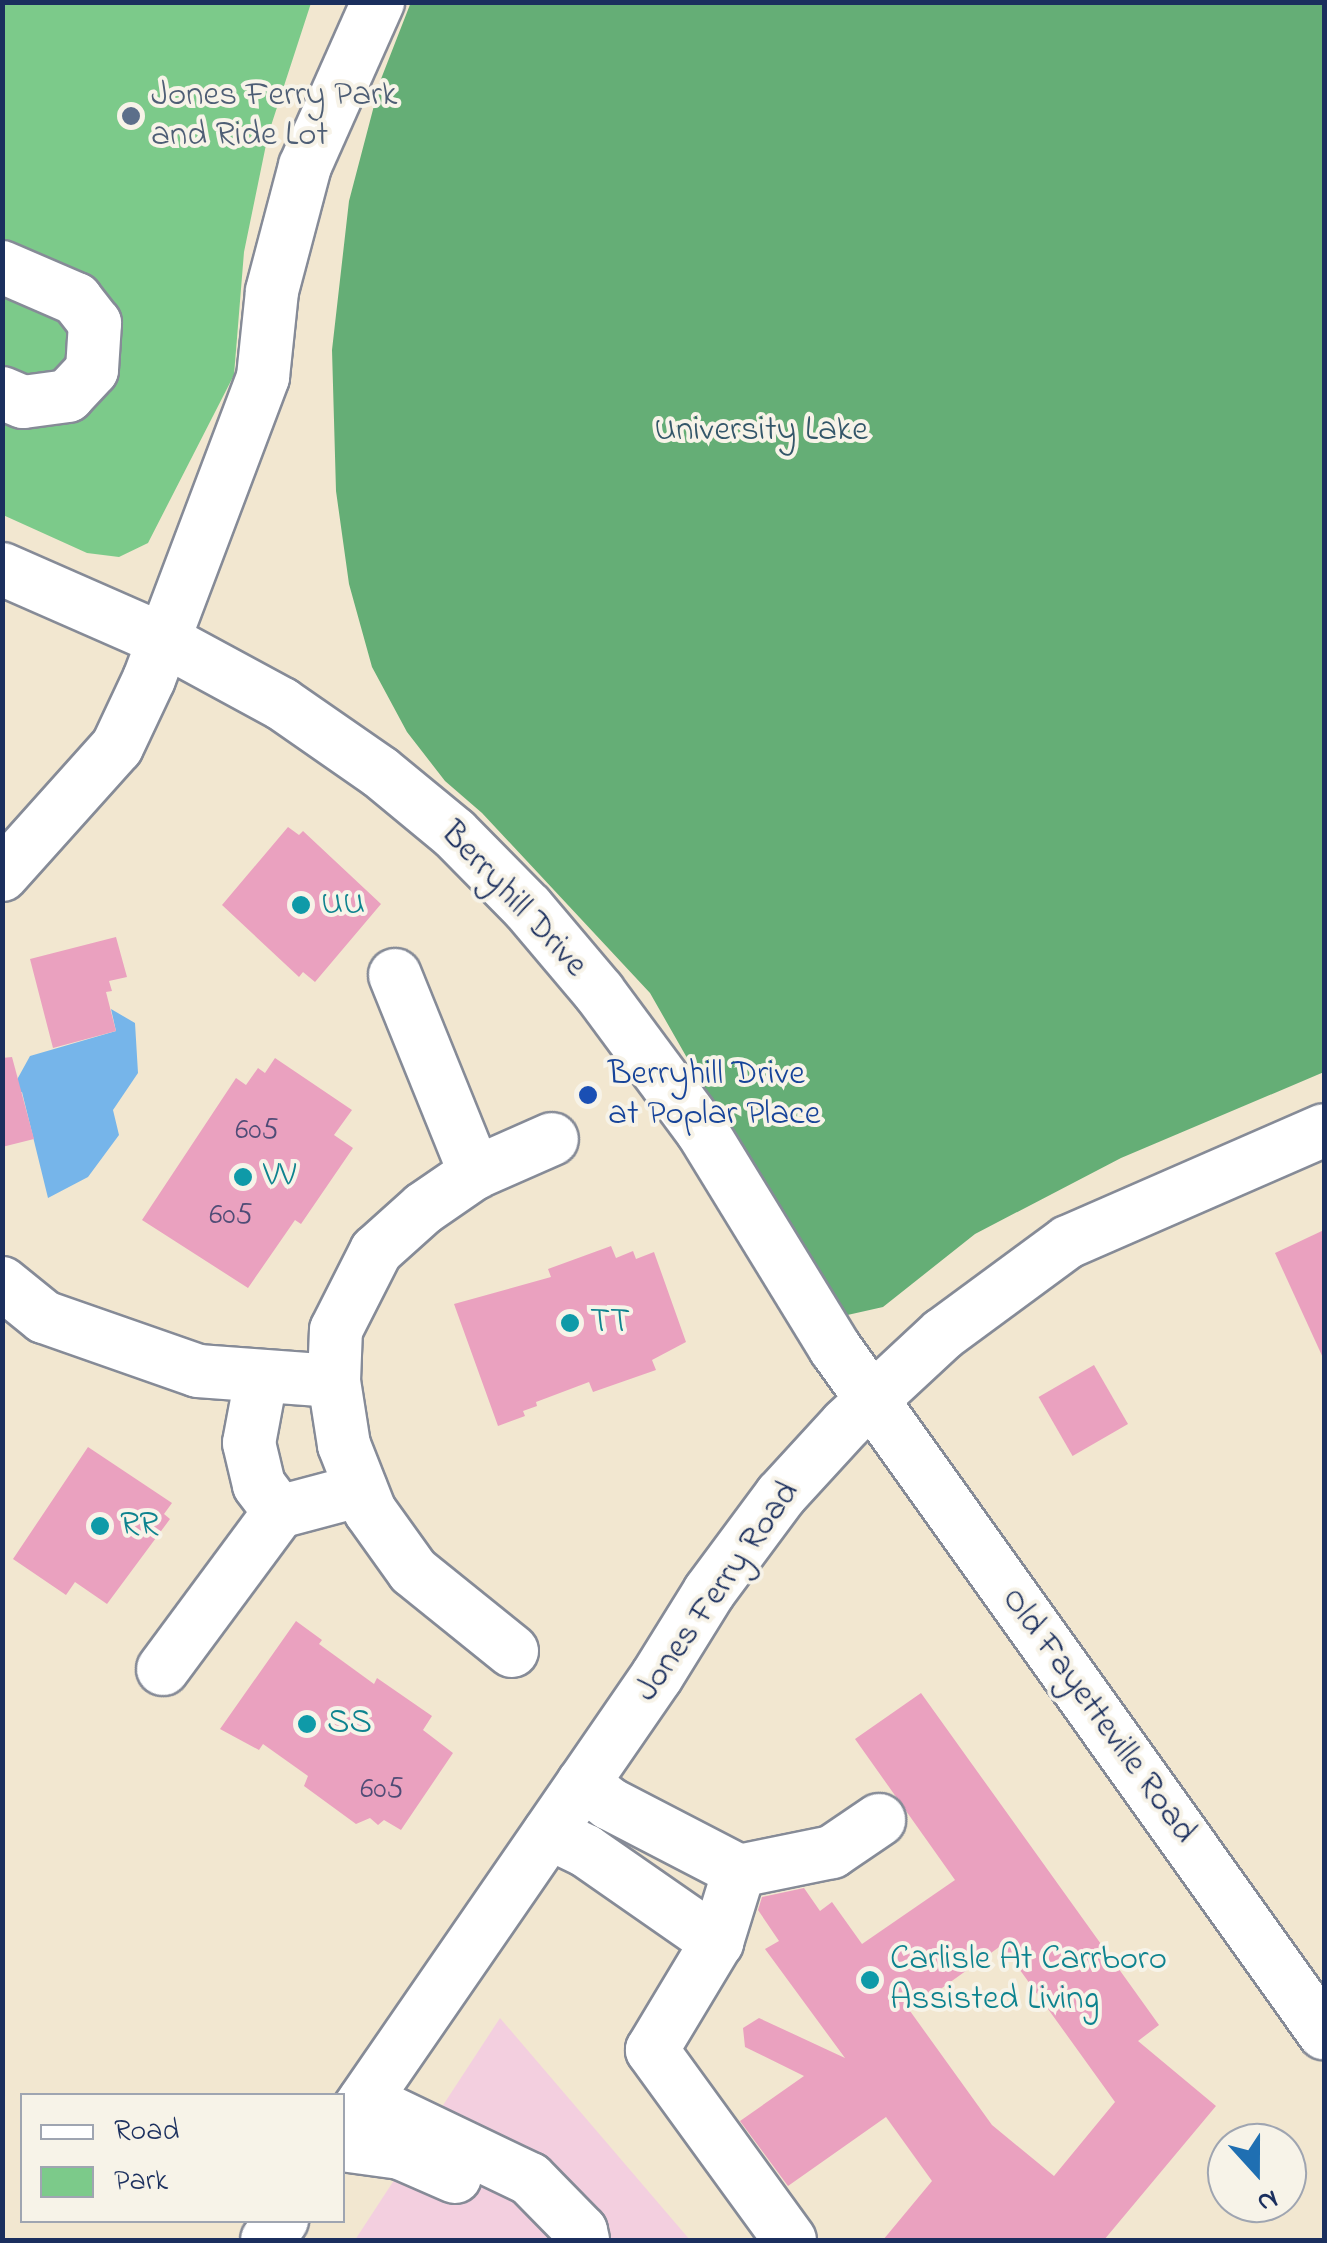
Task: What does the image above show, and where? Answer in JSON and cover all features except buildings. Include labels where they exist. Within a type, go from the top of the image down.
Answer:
[{"type":"street","points":[[2,875],[28,851],[117,747],[164,640],[263,377],[272,291],[304,166],[378,2]]},
{"type":"street","points":[[2,267],[76,299],[95,323],[92,370],[68,396],[24,402],[2,393]]},
{"type":"street","name":"Berryhill Drive","points":[[2,569],[164,640],[282,704],[380,772],[454,833],[528,908],[600,992],[702,1131],[871,1399]]},
{"type":"street","points":[[395,976],[475,1173]]},
{"type":"street","name":"Jones Ferry Road","points":[[350,2126],[730,1564],[781,1495],[871,1399],[943,1334],[1068,1242],[1324,1130]]},
{"type":"street","points":[[512,1651],[412,1571],[370,1512],[344,1445],[334,1381],[336,1330],[376,1250],[424,1208],[475,1173],[552,1139]]},
{"type":"street","points":[[2,1284],[44,1317],[127,1350],[198,1371],[261,1379],[334,1381]]},
{"type":"street","points":[[261,1379],[249,1443],[259,1485],[279,1512]]},
{"type":"street","name":"Old Fayetteville Road","points":[[871,1399],[1324,2033]]},
{"type":"street","points":[[163,1669],[279,1512],[362,1490]]},
{"type":"street","points":[[584,1783],[610,1804],[739,1871],[832,1852],[879,1820]]},
{"type":"street","points":[[550,1833],[586,1851],[717,1942]]},
{"type":"street","points":[[739,1871],[717,1942],[652,2050],[790,2240]]},
{"type":"street","points":[[350,2126],[400,2153],[491,2192],[549,2240]]},
{"type":"street","points":[[350,2126],[442,2141],[530,2180],[581,2230],[583,2240]]},
{"type":"shaded area","points":[[500,2018],[690,2240],[355,2240]]},
{"type":"green space","name":"University Lake","points":[[411,2],[1324,3],[1324,1072],[1121,1158],[975,1234],[883,1307],[843,1316],[787,1233],[650,993],[482,813],[445,781],[407,732],[372,667],[349,584],[336,491],[332,350],[349,201],[381,79]]},
{"type":"green space","points":[[3,3],[311,3],[268,135],[244,252],[234,375],[148,543],[119,557],[87,553],[3,515]]},
{"type":"water","points":[[111,1009],[135,1023],[138,1073],[113,1110],[119,1135],[88,1177],[48,1198],[22,1092],[8,1096],[30,1056],[116,1031]]},
{"type":"place","name":"Jones Ferry Park and Ride Lot","points":[[131,116]]},
{"type":"place","name":"UU","points":[[301,905]]},
{"type":"place","name":"Berryhill Drive at Poplar Place","points":[[588,1095]]},
{"type":"place","name":"VV","points":[[243,1177]]},
{"type":"place","name":"TT","points":[[570,1323]]},
{"type":"place","name":"RR","points":[[100,1526]]},
{"type":"place","name":"SS","points":[[307,1724]]},
{"type":"place","name":"Carlisle At Carrboro Assisted Living","points":[[870,1980]]}]
